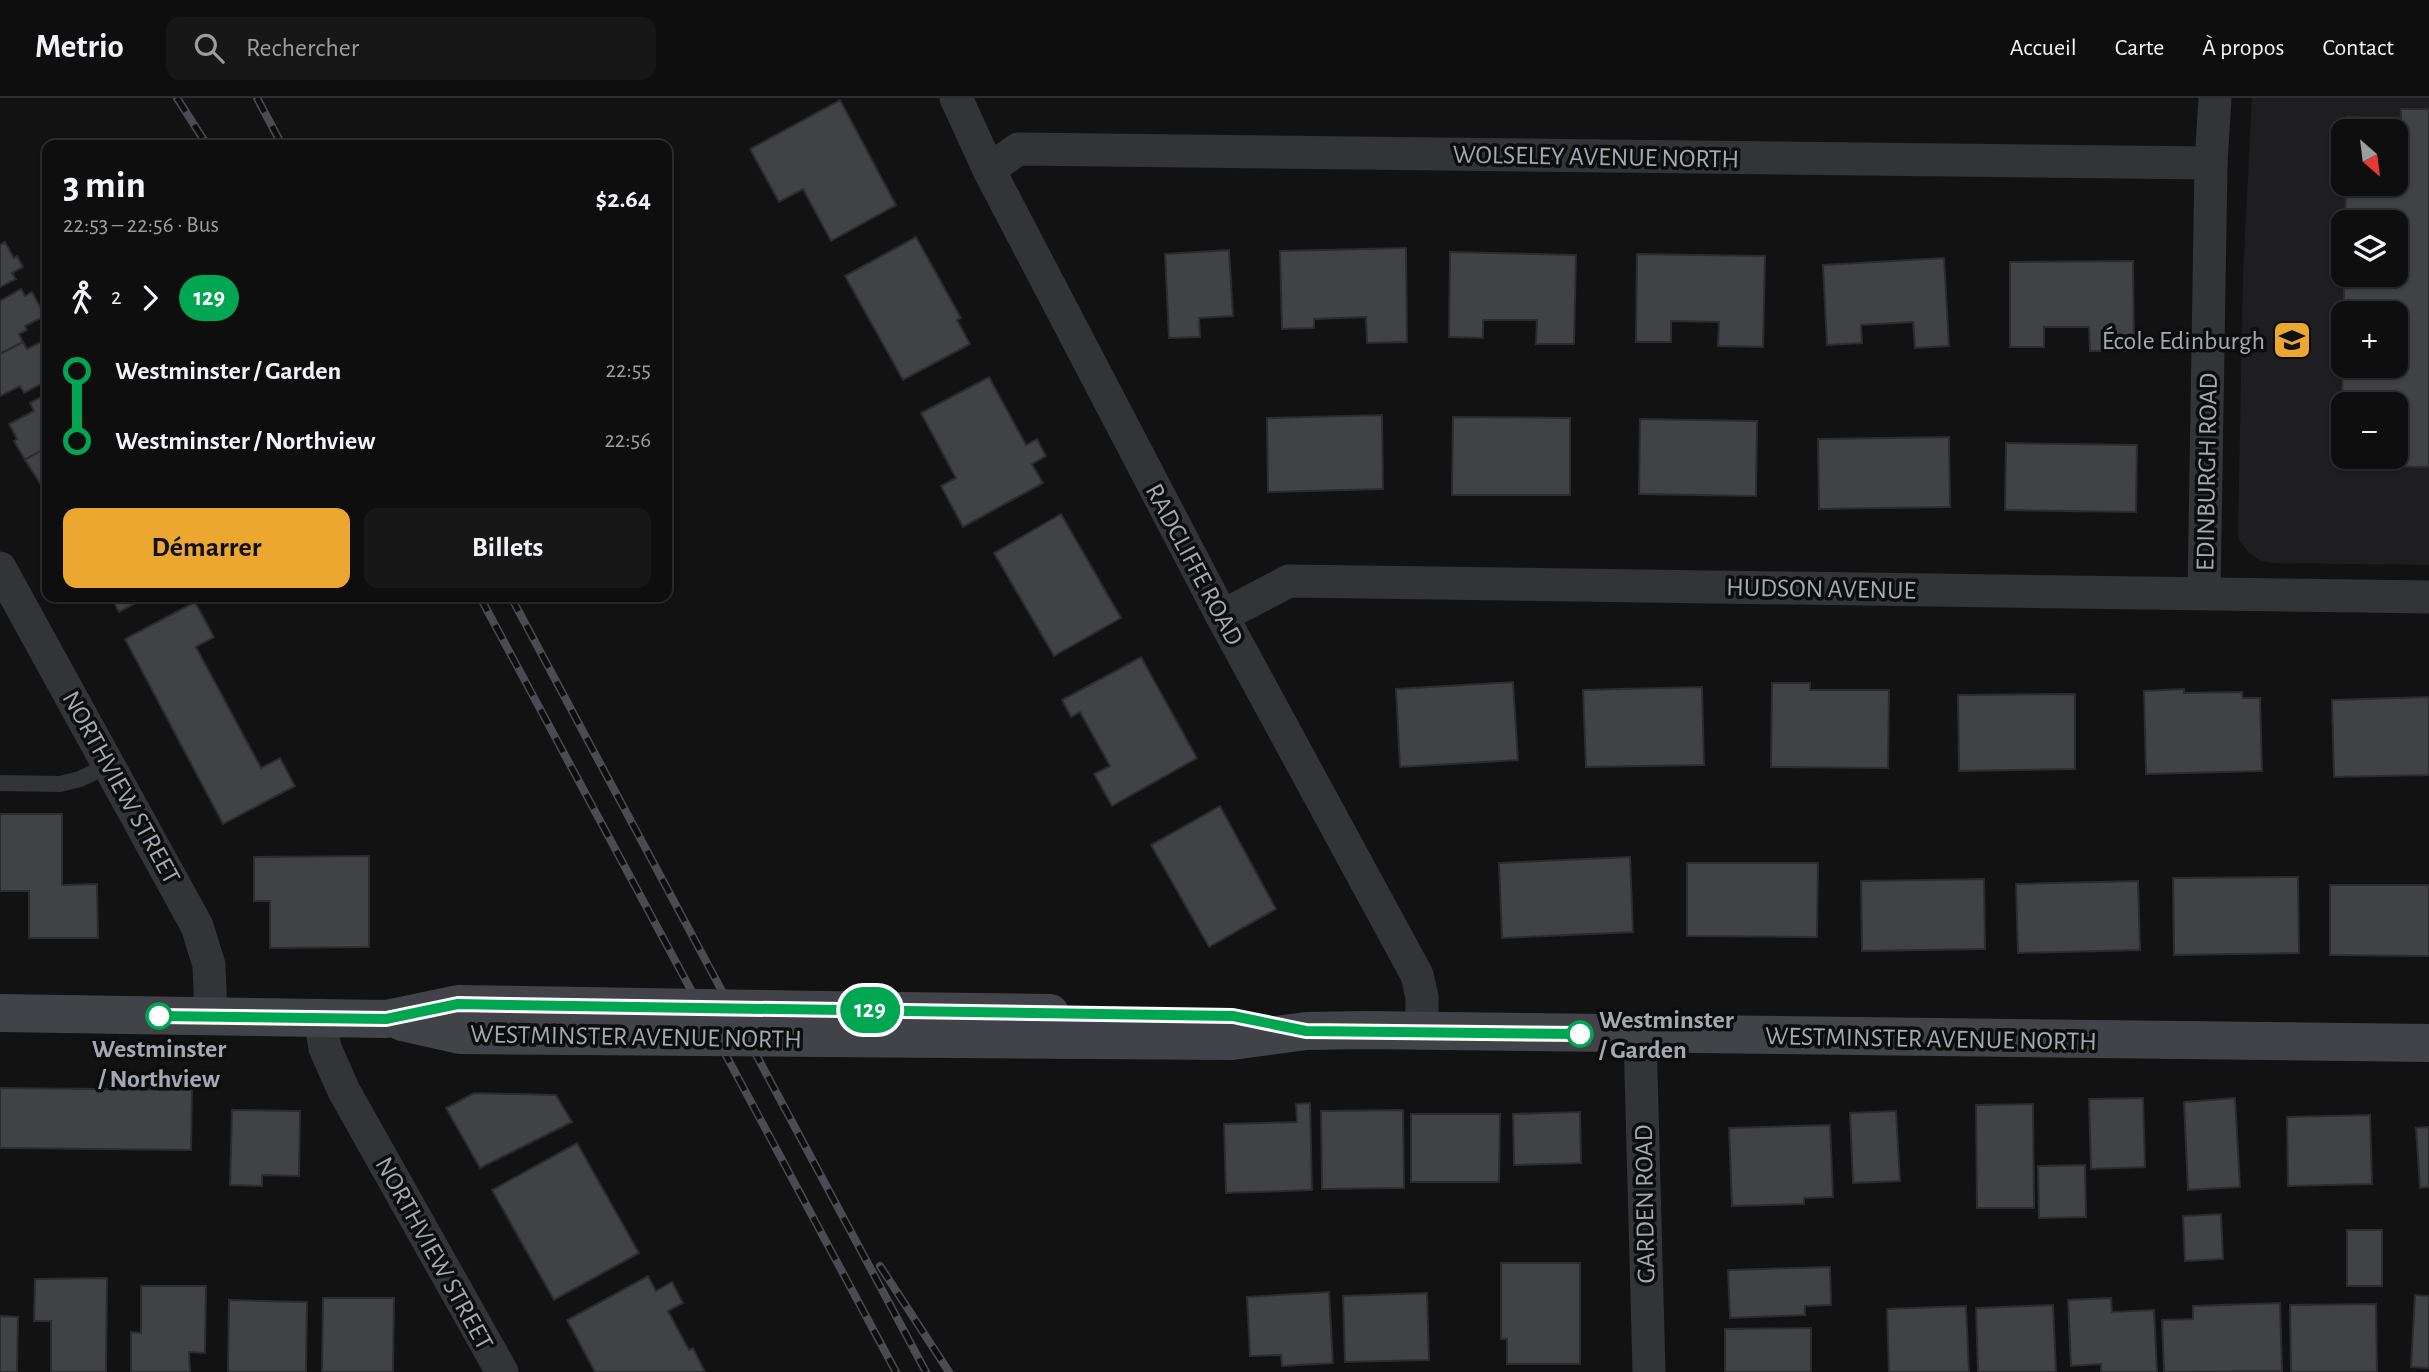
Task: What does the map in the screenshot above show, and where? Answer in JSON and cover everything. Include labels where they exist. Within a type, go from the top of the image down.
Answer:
[{"type":"street","name":"RADCLIFFE ROAD","points":[[956,98],[989,170],[1222,616],[1417,975],[1422,997],[1422,1031]]},
{"type":"street","name":"EDINBURGH ROAD","points":[[2204,593],[2211,163],[2215,98]]},
{"type":"street","name":"WOLSELEY AVENUE NORTH","points":[[989,170],[1018,149],[2211,163]]},
{"type":"street","name":"NORTHVIEW STREET","points":[[0,568],[197,926],[209,965],[211,1017]]},
{"type":"street","name":"HUDSON AVENUE","points":[[1222,616],[1289,581],[2429,597]]},
{"type":"street","name":"WESTMINSTER AVENUE NORTH","points":[[0,1013],[386,1019],[458,1004],[582,1021],[823,1024],[1233,1016],[1306,1031],[2429,1043]]},
{"type":"street","name":"NORTHVIEW STREET","points":[[320,1018],[326,1048],[344,1091],[502,1372]]},
{"type":"street","name":"GARDEN ROAD","points":[[1640,1035],[1649,1372]]},
{"type":"lane","points":[[0,783],[60,784],[80,779],[109,765]]},
{"type":"shaded area","name":"École Edinburgh","points":[[2252,98],[2429,98],[2429,565],[2261,561],[2249,553],[2240,542],[2238,532],[2243,274]]},
{"type":"building","points":[[840,100],[896,205],[831,241],[803,189],[779,202],[750,149]]},
{"type":"building","points":[[2401,109],[2429,109],[2429,467],[2408,467],[2408,392],[2342,392],[2342,378],[2408,378],[2408,301],[2344,301],[2344,287],[2408,287],[2408,210],[2345,210],[2346,196],[2408,196],[2408,119],[2347,117],[2401,118]]},
{"type":"building","points":[[916,237],[961,318],[957,320],[970,344],[903,380],[845,276]]},
{"type":"building","points":[[5,242],[23,267],[12,273],[16,279],[0,287],[0,245]]},
{"type":"building","points":[[1406,248],[1407,342],[1367,343],[1366,317],[1314,319],[1314,328],[1282,329],[1280,251]]},
{"type":"building","points":[[1229,250],[1233,316],[1199,318],[1200,337],[1169,338],[1165,254]]},
{"type":"building","points":[[1450,252],[1576,255],[1574,344],[1536,344],[1537,320],[1483,320],[1483,338],[1449,337]]},
{"type":"building","points":[[1637,254],[1765,256],[1763,347],[1718,346],[1719,322],[1671,321],[1671,342],[1636,342]]},
{"type":"building","points":[[1944,258],[1949,346],[1915,348],[1913,322],[1861,325],[1862,343],[1827,345],[1823,265]]},
{"type":"building","points":[[2133,261],[2134,351],[2090,351],[2089,327],[2044,327],[2044,347],[2010,347],[2010,262]]},
{"type":"building","points":[[21,289],[25,296],[32,292],[42,310],[42,318],[25,326],[27,330],[19,334],[23,342],[0,354],[0,301]]},
{"type":"building","points":[[23,342],[27,349],[42,342],[42,384],[24,393],[20,386],[0,396],[0,354]]},
{"type":"building","points":[[989,377],[1026,445],[1037,439],[1046,456],[1032,464],[1043,483],[963,527],[941,486],[956,478],[921,413]]},
{"type":"building","points":[[42,397],[42,450],[25,460],[14,441],[17,439],[9,424],[34,411],[30,403]]},
{"type":"building","points":[[1382,415],[1383,489],[1268,492],[1267,418]]},
{"type":"building","points":[[1453,417],[1570,418],[1570,495],[1452,495]]},
{"type":"building","points":[[1640,419],[1757,421],[1756,496],[1639,494]]},
{"type":"building","points":[[1949,437],[1950,507],[1819,509],[1818,439]]},
{"type":"building","points":[[2006,443],[2137,445],[2136,512],[2005,510]]},
{"type":"building","points":[[42,450],[42,486],[25,460]]},
{"type":"building","points":[[1061,514],[1121,618],[1054,656],[994,553]]},
{"type":"building","points":[[114,602],[138,602],[119,612]]},
{"type":"building","points":[[195,602],[214,637],[196,647],[261,768],[280,758],[295,786],[223,824],[125,639]]},
{"type":"building","points":[[1141,657],[1197,758],[1112,806],[1094,774],[1110,766],[1080,712],[1071,717],[1062,700]]},
{"type":"building","points":[[1513,682],[1518,760],[1400,767],[1396,689]]},
{"type":"building","points":[[1772,683],[1810,683],[1810,690],[1889,690],[1888,768],[1771,767]]},
{"type":"building","points":[[1702,687],[1704,765],[1586,767],[1583,690]]},
{"type":"building","points":[[2184,689],[2184,693],[2242,692],[2243,698],[2260,698],[2262,771],[2146,774],[2144,691]]},
{"type":"building","points":[[2075,694],[2075,769],[1959,771],[1958,695]]},
{"type":"building","points":[[2429,697],[2429,775],[2334,777],[2332,700]]},
{"type":"building","points":[[1220,806],[1276,909],[1209,947],[1151,845]]},
{"type":"building","points":[[0,814],[62,814],[62,885],[97,884],[98,938],[29,938],[29,891],[0,891]]},
{"type":"building","points":[[369,856],[369,947],[270,948],[270,901],[254,901],[254,857]]},
{"type":"building","points":[[1630,857],[1633,932],[1502,938],[1499,863]]},
{"type":"building","points":[[1687,863],[1818,863],[1817,937],[1687,936]]},
{"type":"building","points":[[2298,877],[2299,953],[2174,955],[2173,878]]},
{"type":"building","points":[[1984,879],[1985,949],[1862,951],[1861,881]]},
{"type":"building","points":[[2138,881],[2140,950],[2018,953],[2016,884]]},
{"type":"building","points":[[2330,885],[2429,885],[2429,956],[2330,955]]},
{"type":"building","points":[[0,1088],[192,1090],[191,1150],[0,1148]]},
{"type":"building","points":[[474,1093],[556,1095],[572,1122],[480,1168],[446,1108]]},
{"type":"building","points":[[2143,1098],[2145,1167],[2091,1169],[2089,1099]]},
{"type":"building","points":[[2235,1098],[2240,1187],[2188,1190],[2184,1102]]},
{"type":"building","points":[[1310,1103],[1312,1190],[1226,1193],[1224,1124],[1297,1122],[1296,1104]]},
{"type":"building","points":[[2033,1104],[2034,1208],[1977,1208],[1976,1105]]},
{"type":"building","points":[[232,1110],[300,1111],[299,1176],[262,1175],[262,1186],[230,1185]]},
{"type":"building","points":[[1403,1110],[1404,1188],[1322,1189],[1321,1111]]},
{"type":"building","points":[[1896,1111],[1900,1181],[1853,1183],[1850,1113]]},
{"type":"building","points":[[1580,1112],[1581,1163],[1514,1165],[1513,1114]]},
{"type":"building","points":[[1411,1114],[1500,1114],[1499,1182],[1411,1182]]},
{"type":"building","points":[[2370,1115],[2372,1184],[2288,1186],[2287,1117]]},
{"type":"building","points":[[1830,1125],[1833,1197],[1804,1198],[1804,1204],[1732,1206],[1729,1128]]},
{"type":"building","points":[[2429,1127],[2429,1187],[2420,1188],[2416,1128]]},
{"type":"building","points":[[577,1143],[639,1253],[554,1300],[492,1190]]},
{"type":"building","points":[[2085,1165],[2086,1217],[2039,1218],[2038,1166]]},
{"type":"building","points":[[2221,1214],[2223,1259],[2185,1261],[2183,1216]]},
{"type":"building","points":[[2347,1230],[2382,1230],[2382,1286],[2347,1286]]},
{"type":"building","points":[[1501,1263],[1580,1263],[1580,1364],[1507,1364],[1507,1339],[1501,1339]]},
{"type":"building","points":[[1830,1267],[1831,1305],[1805,1306],[1805,1315],[1730,1318],[1728,1270]]},
{"type":"building","points":[[648,1276],[656,1291],[672,1282],[683,1303],[668,1311],[689,1350],[693,1348],[705,1372],[595,1372],[567,1320]]},
{"type":"building","points":[[107,1278],[106,1372],[51,1372],[51,1321],[34,1321],[35,1279]]},
{"type":"building","points":[[141,1286],[206,1286],[205,1353],[189,1352],[190,1372],[131,1372],[131,1332],[141,1333]]},
{"type":"building","points":[[1329,1292],[1333,1363],[1282,1366],[1281,1355],[1250,1356],[1247,1297]]},
{"type":"building","points":[[1427,1293],[1429,1360],[1345,1362],[1343,1296]]},
{"type":"building","points":[[2415,1295],[2429,1296],[2429,1368],[2411,1367]]},
{"type":"building","points":[[323,1298],[394,1298],[393,1372],[322,1372]]},
{"type":"building","points":[[2111,1298],[2112,1312],[2154,1310],[2157,1372],[2101,1372],[2101,1364],[2071,1366],[2068,1300]]},
{"type":"building","points":[[229,1300],[307,1302],[306,1372],[228,1372]]},
{"type":"building","points":[[2280,1303],[2282,1371],[2164,1372],[2162,1320],[2193,1319],[2193,1306]]},
{"type":"building","points":[[2376,1304],[2377,1372],[2291,1372],[2290,1305]]},
{"type":"building","points":[[2053,1305],[2056,1372],[1978,1372],[1976,1308]]},
{"type":"building","points":[[1966,1306],[1969,1372],[1889,1372],[1887,1309]]},
{"type":"building","points":[[0,1316],[18,1317],[17,1372],[0,1372]]},
{"type":"building","points":[[1811,1328],[1811,1372],[1725,1372],[1725,1329]]},
{"type":"railway","points":[[177,98],[204,140]]},
{"type":"railway","points":[[257,98],[279,140]]},
{"type":"railway","points":[[483,602],[896,1372]]},
{"type":"railway","points":[[514,602],[926,1372]]},
{"type":"railway","points":[[880,1266],[949,1372]]},
{"type":"bus line","name":"129","points":[[159,1016],[386,1019],[458,1004],[1233,1016],[1306,1031],[1580,1034]]},
{"type":"place","name":"École Edinburgh","points":[[2292,340]]},
{"type":"place","name":"Westminster / Northview","points":[[159,1016]]},
{"type":"place","name":"Westminster / Garden","points":[[1580,1034]]}]
